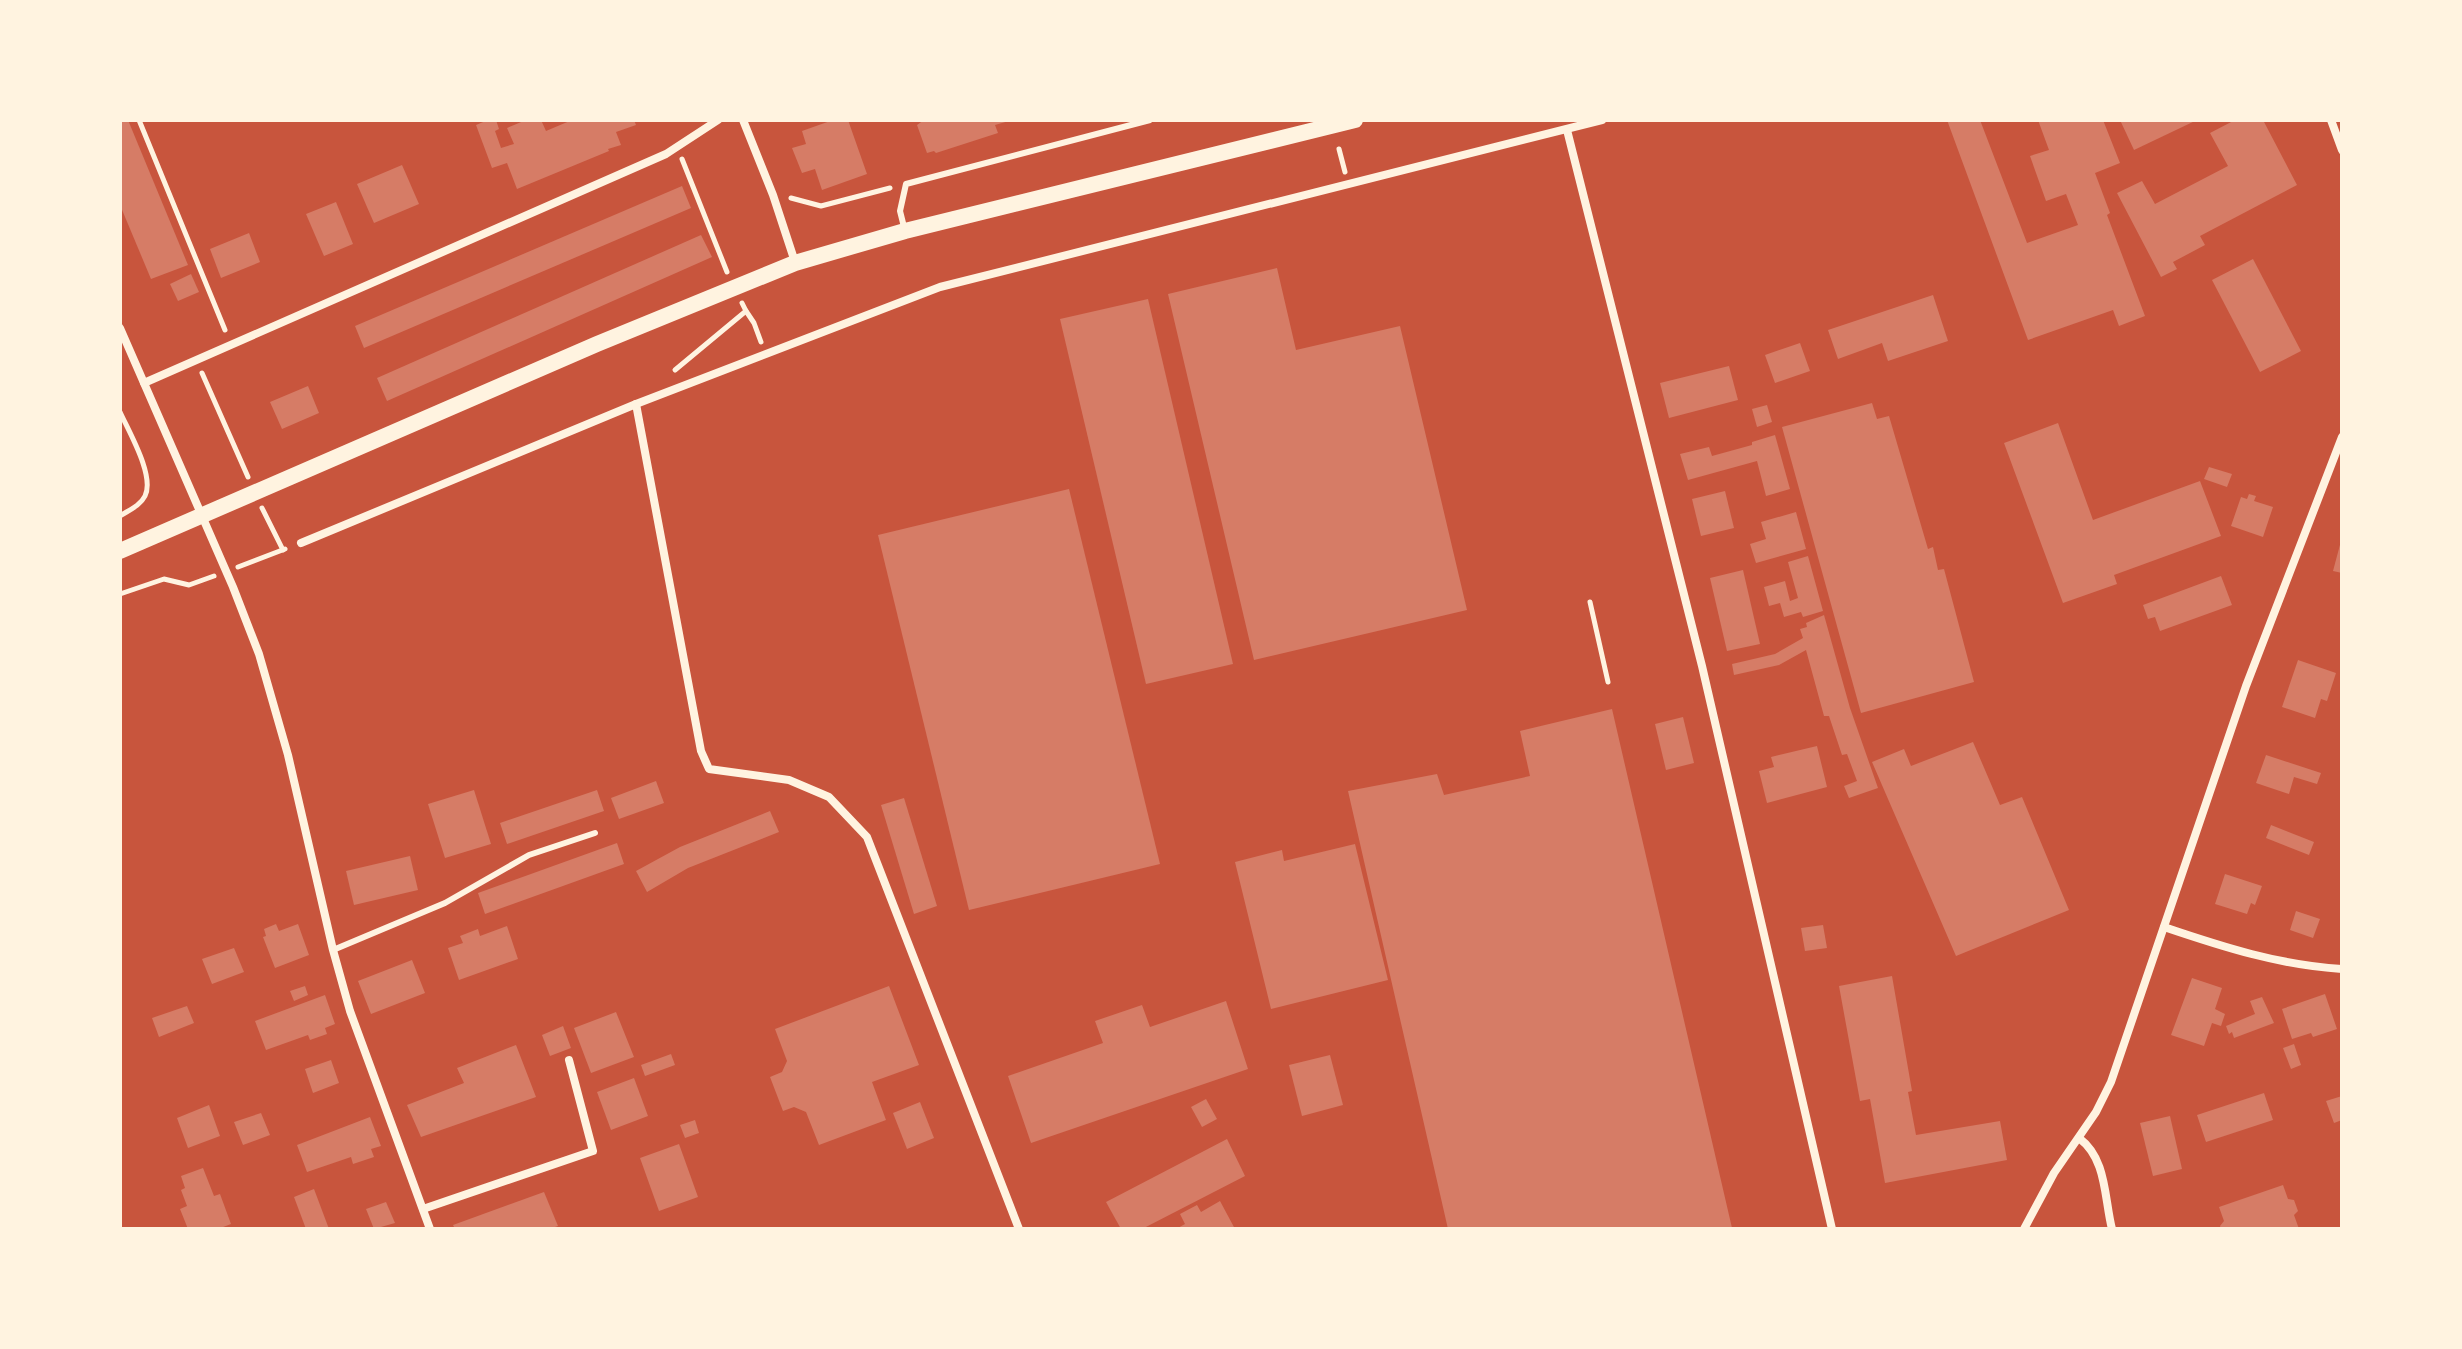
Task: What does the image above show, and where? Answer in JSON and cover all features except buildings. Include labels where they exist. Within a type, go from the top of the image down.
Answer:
[{"type":"main road","points":[[120,551],[674,311],[795,263],[905,231],[1355,120]]},
{"type":"street","points":[[144,383],[666,154],[718,120]]},
{"type":"street","points":[[743,120],[773,195],[795,263]]},
{"type":"street","points":[[301,543],[636,404],[940,287],[1602,120]]},
{"type":"street","points":[[2331,120],[2342,150]]},
{"type":"street","points":[[1567,130],[1702,666],[1832,1229]]},
{"type":"street","points":[[120,328],[247,621],[276,708],[350,1011],[430,1229]]},
{"type":"street","points":[[636,404],[701,751],[709,769],[789,780],[829,797],[867,837],[1019,1229]]},
{"type":"street","points":[[2024,1229],[2054,1173],[2079,1138],[2111,1082],[2246,686],[2342,437]]},
{"type":"street","points":[[2164,927],[2262,959],[2342,969]]},
{"type":"street","points":[[423,1209],[593,1151],[569,1060]]},
{"type":"street","points":[[2079,1138],[2091,1147],[2098,1160],[2112,1229]]},
{"type":"lane","points":[[905,231],[900,211],[906,184],[1150,120]]},
{"type":"lane","points":[[333,950],[445,903],[529,855],[595,833]]},
{"type":"path","points":[[139,120],[232,346]]},
{"type":"path","points":[[134,133],[143,129]]},
{"type":"path","points":[[1339,149],[1344,165]]},
{"type":"path","points":[[155,185],[164,181]]},
{"type":"path","points":[[773,195],[821,206],[906,184]]},
{"type":"path","points":[[175,235],[184,231]]},
{"type":"path","points":[[746,311],[758,333]]},
{"type":"path","points":[[197,361],[283,550]]},
{"type":"path","points":[[120,412],[148,478],[147,494],[139,505],[120,516]]},
{"type":"path","points":[[1590,602],[1608,682]]}]
